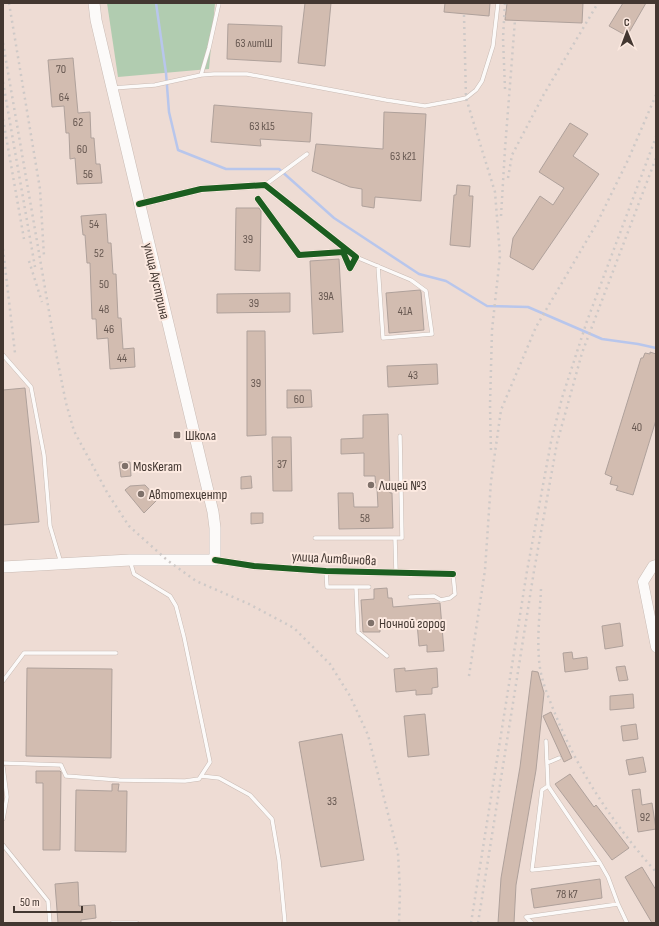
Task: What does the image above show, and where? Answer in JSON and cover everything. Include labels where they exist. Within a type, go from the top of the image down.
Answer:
[{"type":"main road","name":"улица Аустрина","points":[[94,3],[96,20],[139,204],[213,512],[216,560]]},
{"type":"main road","name":"улица Литвинова","points":[[3,567],[130,560],[216,560]]},
{"type":"main road","points":[[655,566],[643,582],[656,647]]},
{"type":"street","points":[[139,204],[201,189],[266,185],[356,258],[350,268],[342,252],[299,255],[258,199]]},
{"type":"street","name":"улица Литвинова","points":[[216,560],[254,566],[326,571],[453,574]]},
{"type":"lane","points":[[201,75],[209,48],[219,3]]},
{"type":"lane","points":[[112,88],[155,85],[201,75],[248,74],[425,106],[452,102],[466,98],[476,90],[482,80],[493,46],[498,3]]},
{"type":"lane","points":[[266,185],[307,154]]},
{"type":"lane","points":[[356,258],[376,266],[411,280],[426,292],[432,334],[383,338],[378,266]]},
{"type":"lane","points":[[3,355],[31,387],[44,455],[50,526],[62,564]]},
{"type":"lane","points":[[315,538],[402,538],[400,436]]},
{"type":"lane","points":[[395,538],[396,573]]},
{"type":"lane","points":[[3,763],[61,765],[66,776],[185,781],[199,779],[210,762],[184,637],[176,606],[170,596],[134,574],[130,560]]},
{"type":"lane","points":[[326,571],[327,587],[369,587]]},
{"type":"lane","points":[[410,597],[434,596],[441,600],[450,598],[455,594],[453,574]]},
{"type":"lane","points":[[356,587],[358,632],[387,656]]},
{"type":"lane","points":[[3,681],[24,653],[116,653]]},
{"type":"lane","points":[[546,741],[548,786],[600,863],[608,877],[627,923]]},
{"type":"lane","points":[[547,764],[559,758]]},
{"type":"lane","points":[[3,767],[5,798],[3,820]]},
{"type":"lane","points":[[201,776],[219,778],[250,795],[272,819],[279,860],[285,923]]},
{"type":"lane","points":[[548,786],[542,790],[532,870],[600,863]]},
{"type":"lane","points":[[3,846],[48,900],[50,923]]},
{"type":"lane","points":[[532,923],[526,917],[618,904]]},
{"type":"lane","points":[[112,923],[137,923]]},
{"type":"green space","points":[[107,3],[215,3],[209,69],[118,77]]},
{"type":"building","points":[[305,3],[331,3],[325,66],[298,63]]},
{"type":"building","points":[[445,3],[490,3],[489,16],[444,12]]},
{"type":"building","points":[[507,3],[583,3],[582,23],[505,20]]},
{"type":"building","points":[[623,3],[646,3],[627,36],[609,26]]},
{"type":"building","points":[[228,24],[282,26],[281,62],[227,59]]},
{"type":"building","points":[[73,58],[78,113],[90,112],[91,138],[94,138],[96,164],[100,164],[102,183],[77,184],[75,158],[70,159],[69,133],[66,133],[64,106],[52,107],[48,60]]},
{"type":"building","points":[[214,105],[312,113],[310,142],[260,139],[261,146],[211,142]]},
{"type":"building","points":[[384,112],[426,114],[421,201],[375,197],[374,208],[362,206],[362,189],[350,187],[312,171],[316,144],[383,149]]},
{"type":"building","points":[[570,123],[588,134],[573,156],[599,174],[533,270],[510,257],[513,238],[540,196],[553,205],[564,188],[539,172]]},
{"type":"building","points":[[457,185],[470,186],[469,196],[473,196],[470,247],[450,245],[454,195],[456,195]]},
{"type":"building","points":[[236,208],[259,208],[261,211],[260,271],[235,270]]},
{"type":"building","points":[[106,214],[108,243],[111,243],[113,274],[116,274],[118,318],[121,318],[123,349],[134,348],[135,367],[110,369],[108,338],[97,339],[96,319],[92,319],[90,263],[87,263],[85,235],[83,235],[81,216]]},
{"type":"building","points":[[339,259],[343,332],[313,334],[310,261]]},
{"type":"building","points":[[420,290],[424,330],[389,333],[386,293]]},
{"type":"building","points":[[290,293],[290,312],[217,313],[217,294]]},
{"type":"building","points":[[247,331],[265,331],[266,435],[247,436]]},
{"type":"building","points":[[650,352],[656,354],[656,420],[633,495],[616,490],[618,486],[610,484],[612,477],[605,474],[641,358],[643,358],[645,353],[650,354]]},
{"type":"building","points":[[437,364],[438,384],[388,387],[387,366]]},
{"type":"building","points":[[25,388],[39,522],[3,525],[3,390]]},
{"type":"building","points":[[287,390],[311,390],[312,407],[287,408]]},
{"type":"building","points":[[388,414],[390,493],[392,493],[393,528],[339,529],[338,493],[353,493],[354,507],[378,507],[375,476],[364,476],[364,453],[341,454],[341,439],[363,438],[363,415]]},
{"type":"building","points":[[272,437],[291,437],[292,491],[273,491]]},
{"type":"building","points":[[119,462],[130,462],[131,476],[121,477]]},
{"type":"building","points":[[251,476],[252,488],[241,489],[241,477]]},
{"type":"building","name":"Автотехцентр","points":[[145,485],[158,499],[144,513],[125,490],[130,486]]},
{"type":"building","points":[[251,513],[263,513],[263,523],[251,524]]},
{"type":"building","points":[[387,588],[388,598],[392,598],[393,607],[440,603],[444,651],[427,652],[427,645],[419,646],[417,623],[392,625],[392,628],[380,629],[380,632],[363,632],[361,600],[374,599],[374,589]]},
{"type":"building","points":[[620,623],[623,646],[605,649],[602,626]]},
{"type":"building","points":[[572,652],[573,659],[587,657],[588,669],[565,672],[563,653]]},
{"type":"building","points":[[625,666],[628,680],[619,681],[616,667]]},
{"type":"building","points":[[27,668],[112,669],[111,758],[26,756]]},
{"type":"building","points":[[405,668],[405,671],[437,668],[438,687],[432,688],[432,694],[416,695],[416,690],[396,692],[394,669]]},
{"type":"building","points":[[532,671],[538,672],[544,693],[536,770],[516,885],[514,923],[498,923],[501,878],[520,767]]},
{"type":"building","points":[[633,694],[634,708],[610,710],[610,696]]},
{"type":"building","points":[[551,712],[572,758],[564,762],[543,716]]},
{"type":"building","points":[[425,714],[429,755],[408,757],[404,716]]},
{"type":"building","points":[[636,724],[638,739],[623,741],[621,726]]},
{"type":"building","points":[[342,734],[364,860],[321,867],[299,742]]},
{"type":"building","points":[[643,757],[646,772],[629,775],[626,760]]},
{"type":"building","points":[[36,771],[61,772],[60,850],[43,850],[43,783],[36,783]]},
{"type":"building","points":[[570,774],[594,807],[596,805],[629,848],[612,860],[555,784]]},
{"type":"building","points":[[112,784],[119,784],[118,791],[127,791],[126,852],[75,851],[76,790],[112,791]]},
{"type":"building","points":[[640,789],[642,805],[652,803],[656,829],[638,832],[632,790]]},
{"type":"building","points":[[642,867],[656,890],[656,923],[652,923],[625,877]]},
{"type":"building","points":[[600,879],[602,898],[534,908],[531,889]]},
{"type":"building","points":[[78,882],[79,906],[95,905],[96,918],[81,920],[81,923],[58,923],[55,884]]},
{"type":"waterway","points":[[156,3],[166,73],[169,112],[178,150],[226,169],[279,169],[334,218],[419,274],[446,281],[487,306],[528,307],[602,339],[656,348]]},
{"type":"railway","points":[[9,3],[40,189],[44,256]]},
{"type":"railway","points":[[505,3],[503,38],[505,89]]},
{"type":"railway","points":[[508,178],[512,155],[544,94],[598,3]]},
{"type":"railway","points":[[464,15],[466,98],[495,192],[500,256],[492,330],[490,406],[491,451]]},
{"type":"railway","points":[[501,216],[515,20]]},
{"type":"railway","points":[[3,43],[57,358],[66,403],[74,431],[108,494],[129,526],[167,560],[196,581],[249,604],[294,628],[330,664],[350,696],[368,735],[398,853],[400,891],[399,923]]},
{"type":"railway","points":[[3,82],[35,267]]},
{"type":"railway","points":[[469,676],[485,570],[491,481],[501,410],[536,327],[597,223],[628,160],[656,95]]},
{"type":"railway","points":[[3,119],[24,239]]},
{"type":"railway","points":[[471,923],[527,571],[551,442],[562,398],[587,321],[656,137]]},
{"type":"railway","points":[[478,923],[534,571],[557,443],[582,353],[656,158]]},
{"type":"railway","points":[[3,249],[15,353]]},
{"type":"railway","points":[[29,261],[42,302]]},
{"type":"railway","points":[[541,589],[538,650],[542,679],[551,705],[563,733],[598,796],[611,816],[656,872]]},
{"type":"cycle path","points":[[139,204],[201,189],[265,185],[356,257],[350,268],[343,252],[299,255],[258,199]]},
{"type":"cycle path","points":[[215,560],[254,566],[326,571],[453,574]]},
{"type":"place","name":"Школа","points":[[177,435]]},
{"type":"place","name":"MosKeram","points":[[125,466]]},
{"type":"place","name":"Лицей №3","points":[[371,485]]},
{"type":"place","name":"Автотехцентр","points":[[141,494]]},
{"type":"place","name":"Ночной город","points":[[371,623]]}]
